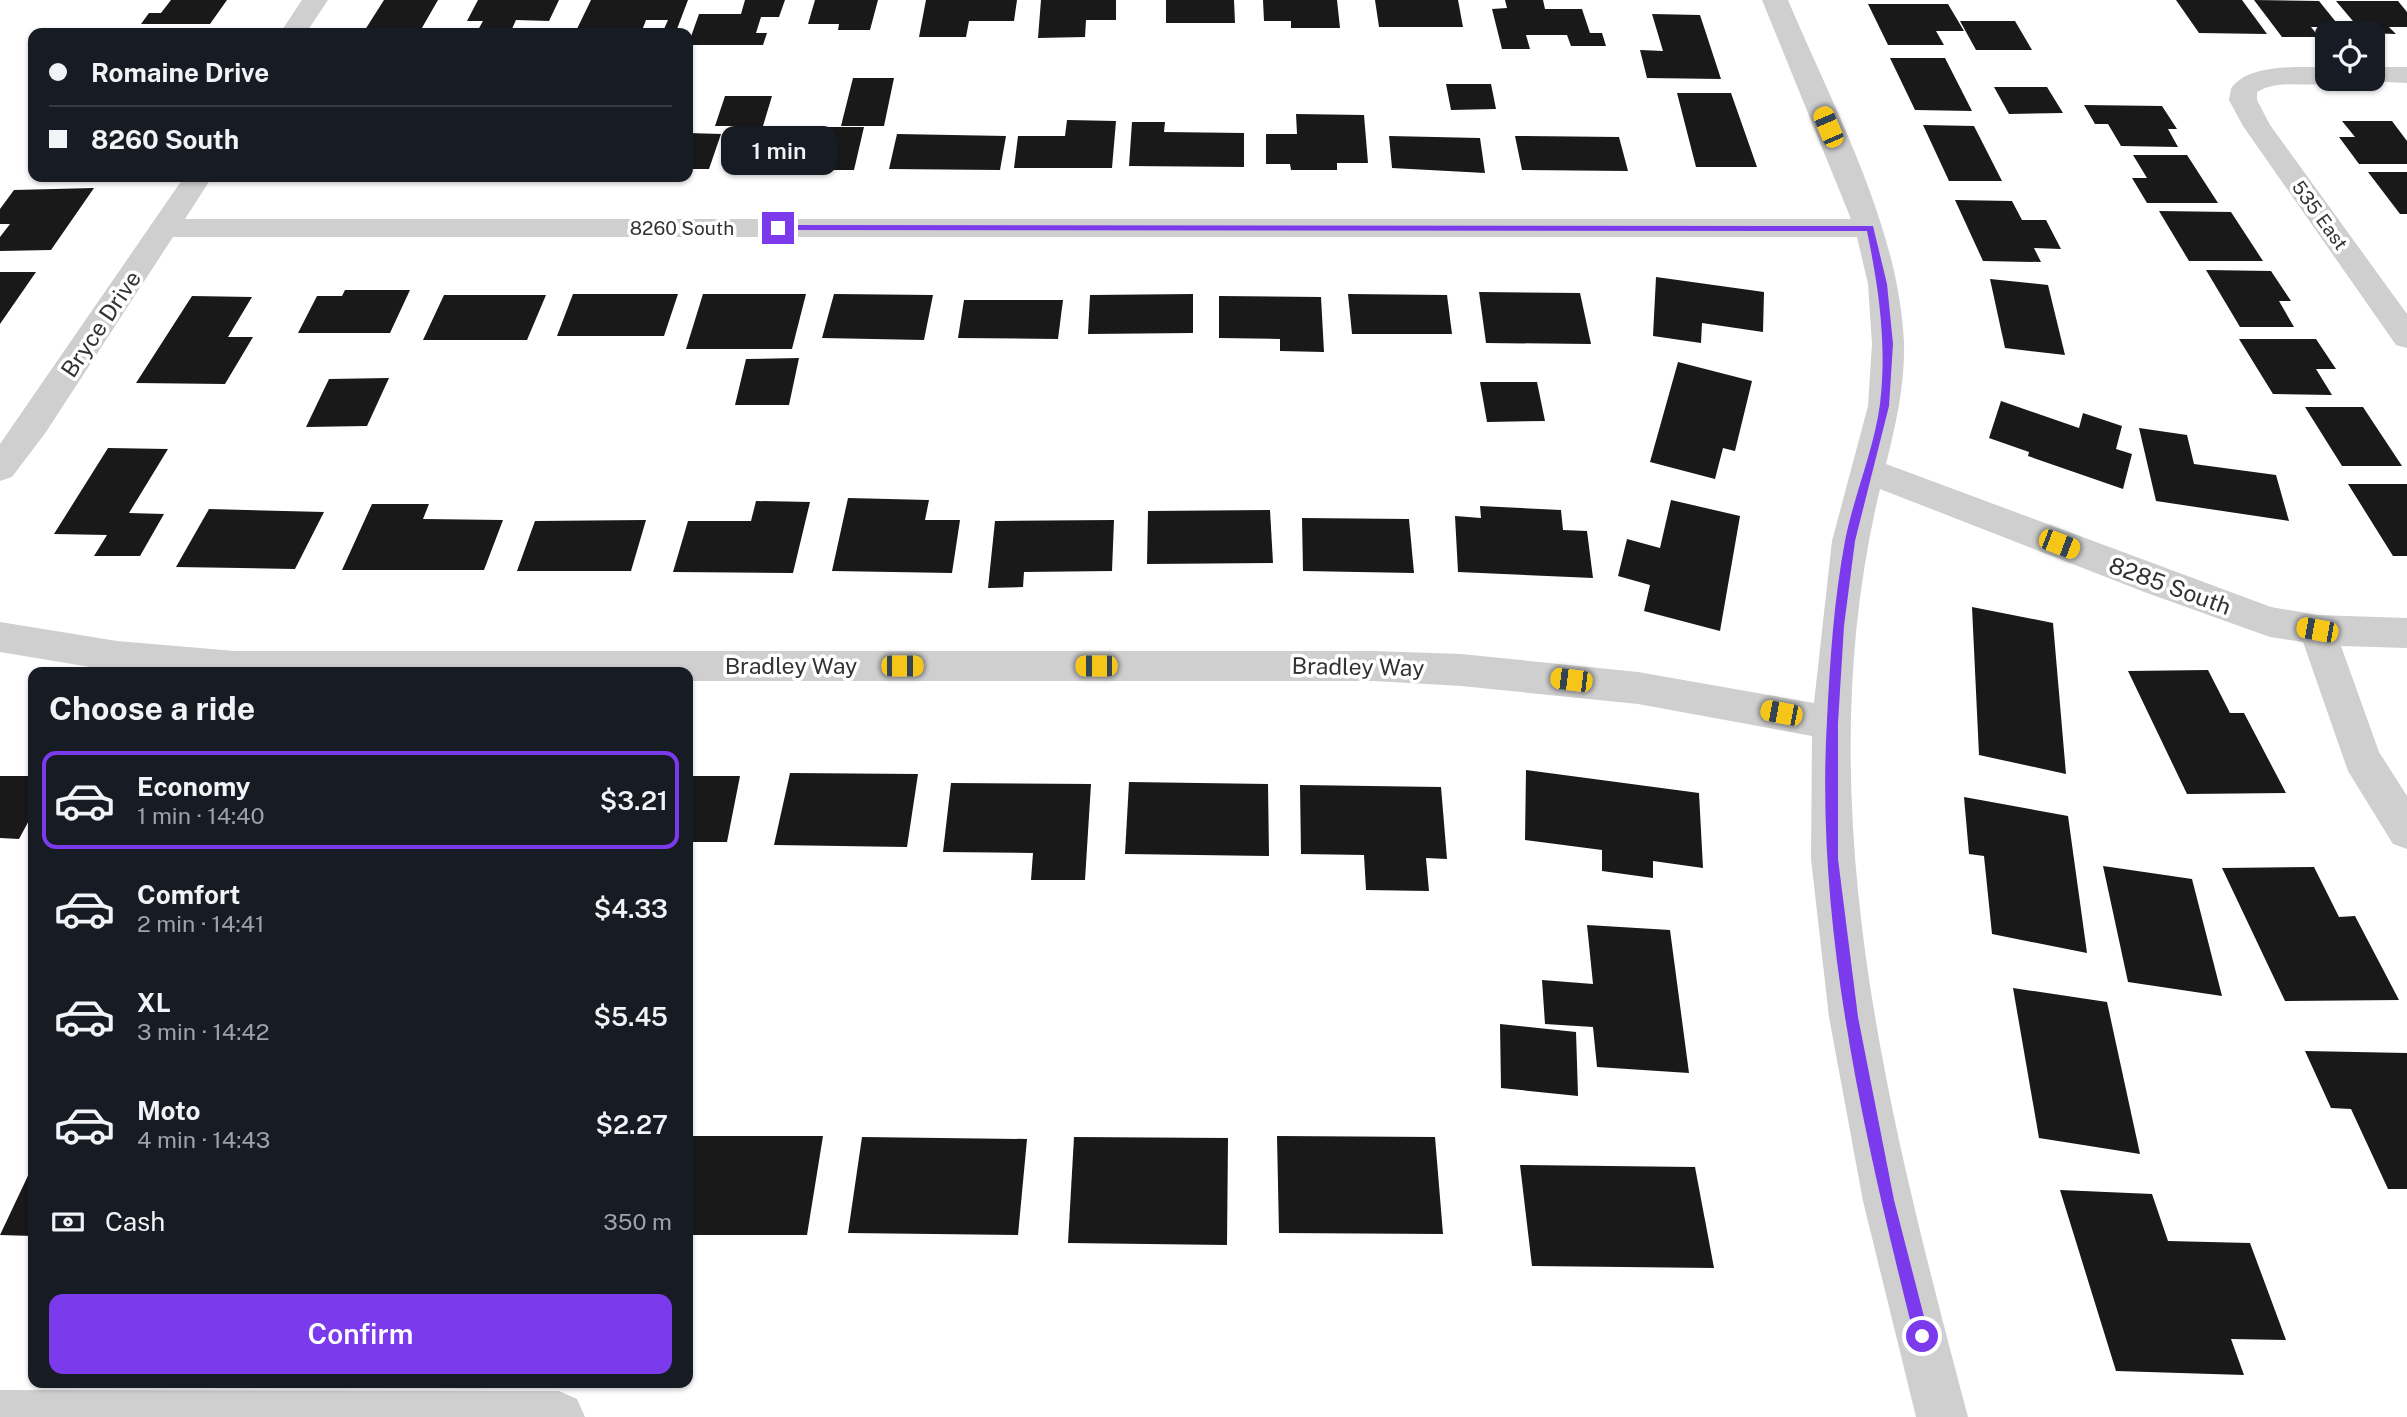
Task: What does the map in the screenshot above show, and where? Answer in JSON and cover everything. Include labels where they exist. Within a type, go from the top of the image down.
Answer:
[{"type":"street","points":[[296,28],[315,0]]},
{"type":"street","points":[[1775,0],[1870,228],[1883,284],[1888,344],[1884,406],[1850,541],[1839,626],[1832,723],[1832,859],[1851,1017],[1887,1200],[1942,1417]]},
{"type":"street","name":"535 East","points":[[2315,75],[2271,76],[2255,81],[2244,89],[2243,100],[2257,126],[2407,337]]},
{"type":"street","points":[[2385,75],[2407,75]]},
{"type":"street","name":"Bryce Drive","points":[[0,468],[34,424],[195,182]]},
{"type":"street","name":"8260 South","points":[[165,228],[1870,228]]},
{"type":"street","name":"8285 South","points":[[1869,471],[2270,622],[2317,630],[2407,633]]},
{"type":"street","points":[[2317,630],[2362,759],[2407,831]]},
{"type":"street","name":"Bradley Way","points":[[0,637],[72,652],[150,663],[235,666],[1374,666],[1461,670],[1638,688],[1832,723]]},
{"type":"street","points":[[0,1416],[559,1417]]},
{"type":"building","points":[[171,0],[227,0],[210,24],[141,24],[149,13],[161,13]]},
{"type":"building","points":[[384,0],[438,0],[422,28],[366,28]]},
{"type":"building","points":[[478,0],[559,0],[549,21],[516,20],[512,28],[479,28],[483,21],[467,21]]},
{"type":"building","points":[[591,0],[688,0],[677,28],[664,28],[668,20],[646,20],[643,28],[577,28]]},
{"type":"building","points":[[745,0],[785,0],[779,17],[761,17],[756,33],[767,33],[763,45],[693,45],[693,31],[699,14],[741,14]]},
{"type":"building","points":[[815,0],[878,0],[870,30],[838,30],[839,24],[808,24]]},
{"type":"building","points":[[926,0],[1017,0],[1014,21],[969,21],[966,37],[919,37]]},
{"type":"building","points":[[1041,0],[1116,0],[1116,20],[1086,20],[1085,37],[1038,38]]},
{"type":"building","points":[[1166,0],[1234,0],[1235,23],[1166,23]]},
{"type":"building","points":[[1263,0],[1337,0],[1340,28],[1291,28],[1291,21],[1264,21]]},
{"type":"building","points":[[1375,0],[1458,0],[1463,27],[1379,27]]},
{"type":"building","points":[[1505,0],[1543,0],[1545,9],[1582,9],[1590,33],[1602,33],[1606,46],[1571,46],[1567,35],[1526,35],[1530,49],[1502,49],[1492,9],[1507,8]]},
{"type":"building","points":[[2176,0],[2242,0],[2267,34],[2199,33]]},
{"type":"building","points":[[2254,0],[2319,1],[2335,21],[2315,21],[2315,27],[2311,27],[2315,37],[2282,37]]},
{"type":"building","points":[[2336,1],[2398,1],[2407,12],[2407,27],[2389,27],[2396,34],[2385,34],[2385,21],[2353,21]]},
{"type":"building","points":[[1868,4],[1948,4],[1964,31],[1936,31],[1944,45],[1888,45]]},
{"type":"building","points":[[1652,14],[1700,15],[1721,79],[1647,78],[1640,50],[1663,51]]},
{"type":"building","points":[[1960,21],[2015,21],[2032,50],[1976,50]]},
{"type":"building","points":[[1890,58],[1945,58],[1972,111],[1915,110]]},
{"type":"building","points":[[853,78],[894,78],[884,126],[841,126]]},
{"type":"building","points":[[1446,84],[1491,84],[1496,109],[1451,110]]},
{"type":"building","points":[[1994,87],[2047,87],[2063,113],[2009,114]]},
{"type":"building","points":[[1677,93],[1731,93],[1757,167],[1696,167]]},
{"type":"building","points":[[725,96],[772,96],[763,126],[715,126]]},
{"type":"building","points":[[2084,105],[2162,106],[2177,129],[2168,129],[2178,147],[2121,146],[2108,124],[2095,124]]},
{"type":"building","points":[[1296,114],[1364,115],[1368,163],[1337,163],[1337,170],[1291,170],[1290,164],[1266,164],[1266,134],[1297,134]]},
{"type":"building","points":[[1067,120],[1116,121],[1112,168],[1014,168],[1018,136],[1065,136]]},
{"type":"building","points":[[2342,121],[2392,121],[2407,141],[2407,164],[2359,164],[2339,137],[2355,137]]},
{"type":"building","points":[[1132,122],[1165,122],[1164,132],[1244,133],[1244,167],[1129,166]]},
{"type":"building","points":[[1923,125],[1974,126],[2002,181],[1949,181]]},
{"type":"building","points":[[823,127],[864,127],[854,170],[762,170],[772,136],[820,136]]},
{"type":"building","points":[[693,133],[721,134],[709,169],[693,169]]},
{"type":"building","points":[[897,134],[1006,136],[1000,170],[889,169]]},
{"type":"building","points":[[1389,136],[1480,138],[1485,173],[1392,168]]},
{"type":"building","points":[[1515,136],[1619,137],[1628,171],[1522,170]]},
{"type":"building","points":[[2133,155],[2187,155],[2218,203],[2147,203],[2132,178],[2147,178]]},
{"type":"building","points":[[2368,172],[2407,172],[2407,214],[2400,214]]},
{"type":"building","points":[[94,188],[51,250],[0,251],[0,237],[10,224],[0,224],[0,209],[14,190]]},
{"type":"building","points":[[1955,200],[2012,201],[2022,220],[2046,220],[2061,249],[2034,248],[2041,262],[1983,261]]},
{"type":"building","points":[[2159,211],[2231,212],[2263,261],[2189,261]]},
{"type":"building","points":[[2206,270],[2271,271],[2291,301],[2279,301],[2294,327],[2240,327]]},
{"type":"building","points":[[0,272],[36,272],[0,324]]},
{"type":"building","points":[[1656,277],[1764,292],[1763,332],[1702,323],[1701,343],[1653,336]]},
{"type":"building","points":[[1990,279],[2048,285],[2065,355],[2005,348]]},
{"type":"building","points":[[345,290],[410,290],[390,333],[298,333],[317,296],[342,296]]},
{"type":"building","points":[[1479,292],[1580,293],[1591,344],[1486,343]]},
{"type":"building","points":[[573,294],[678,294],[664,336],[557,336]]},
{"type":"building","points":[[703,294],[806,294],[792,349],[686,349]]},
{"type":"building","points":[[834,294],[933,295],[924,340],[822,338]]},
{"type":"building","points":[[1193,294],[1193,333],[1088,334],[1090,295]]},
{"type":"building","points":[[1348,294],[1447,295],[1452,334],[1352,334]]},
{"type":"building","points":[[444,295],[546,295],[527,340],[423,340]]},
{"type":"building","points":[[192,296],[252,297],[228,337],[253,337],[225,384],[136,383]]},
{"type":"building","points":[[1219,296],[1321,297],[1324,352],[1280,351],[1280,339],[1219,338]]},
{"type":"building","points":[[964,300],[1063,300],[1058,339],[958,338]]},
{"type":"building","points":[[2239,339],[2316,339],[2336,369],[2316,369],[2332,395],[2273,394]]},
{"type":"building","points":[[799,358],[789,405],[735,405],[746,359]]},
{"type":"building","points":[[1678,362],[1752,381],[1735,451],[1723,448],[1715,479],[1650,462]]},
{"type":"building","points":[[389,378],[367,426],[306,427],[329,379]]},
{"type":"building","points":[[1480,382],[1537,382],[1545,421],[1487,422]]},
{"type":"building","points":[[2001,401],[2079,428],[2083,413],[2122,426],[2116,449],[2132,454],[2123,489],[2028,456],[2029,452],[1989,438]]},
{"type":"building","points":[[2305,407],[2363,407],[2402,466],[2342,466]]},
{"type":"building","points":[[2139,428],[2187,435],[2194,464],[2276,475],[2289,521],[2156,501]]},
{"type":"building","points":[[108,448],[168,449],[129,513],[164,514],[140,556],[94,556],[107,535],[54,534]]},
{"type":"building","points":[[2348,484],[2407,484],[2407,556],[2393,556]]},
{"type":"building","points":[[848,498],[929,500],[925,520],[960,520],[952,573],[832,571]]},
{"type":"building","points":[[1671,500],[1740,516],[1720,631],[1644,611],[1650,585],[1618,576],[1627,539],[1660,548]]},
{"type":"building","points":[[756,501],[810,502],[793,573],[673,572],[688,521],[751,521]]},
{"type":"building","points":[[372,504],[429,504],[423,519],[503,520],[484,570],[342,570]]},
{"type":"building","points":[[1480,506],[1561,510],[1563,530],[1587,531],[1593,578],[1458,572],[1455,516],[1481,518]]},
{"type":"building","points":[[209,509],[324,512],[295,569],[176,567]]},
{"type":"building","points":[[1270,510],[1273,563],[1147,564],[1148,511]]},
{"type":"building","points":[[1302,518],[1409,519],[1414,573],[1303,571]]},
{"type":"building","points":[[646,520],[631,571],[517,571],[535,521]]},
{"type":"building","points":[[1114,520],[1112,571],[1024,572],[1023,587],[988,588],[995,521]]},
{"type":"building","points":[[1972,607],[2053,623],[2066,774],[1979,755]]},
{"type":"building","points":[[2208,670],[2230,713],[2244,713],[2286,793],[2187,794],[2128,671]]},
{"type":"building","points":[[1526,770],[1699,793],[1703,868],[1653,861],[1653,878],[1602,871],[1602,850],[1525,840]]},
{"type":"building","points":[[790,773],[918,774],[907,847],[774,845]]},
{"type":"building","points":[[0,776],[28,776],[28,822],[19,839],[0,838]]},
{"type":"building","points":[[693,776],[740,776],[727,842],[693,842]]},
{"type":"building","points":[[1129,782],[1268,784],[1269,856],[1125,854]]},
{"type":"building","points":[[951,783],[1091,784],[1085,880],[1031,880],[1033,853],[943,852]]},
{"type":"building","points":[[1300,785],[1441,787],[1447,859],[1426,858],[1429,891],[1366,890],[1364,855],[1301,854]]},
{"type":"building","points":[[1964,797],[2068,816],[2087,953],[1992,934],[1984,856],[1969,854]]},
{"type":"building","points":[[2103,866],[2192,879],[2222,996],[2128,982]]},
{"type":"building","points":[[2314,867],[2339,917],[2355,916],[2399,1000],[2285,1001],[2222,868]]},
{"type":"building","points":[[1587,925],[1670,930],[1689,1073],[1597,1067],[1593,1027],[1545,1024],[1542,980],[1593,984]]},
{"type":"building","points":[[2013,988],[2107,1002],[2140,1154],[2039,1138]]},
{"type":"building","points":[[1500,1024],[1576,1032],[1578,1096],[1501,1088]]},
{"type":"building","points":[[2305,1051],[2407,1053],[2407,1189],[2388,1189],[2351,1109],[2331,1108]]},
{"type":"building","points":[[693,1136],[823,1136],[807,1235],[693,1235]]},
{"type":"building","points":[[1277,1136],[1435,1137],[1443,1234],[1279,1233]]},
{"type":"building","points":[[862,1137],[1027,1139],[1018,1235],[848,1233]]},
{"type":"building","points":[[1074,1137],[1228,1138],[1227,1245],[1068,1243]]},
{"type":"building","points":[[1520,1165],[1695,1167],[1714,1268],[1532,1266]]},
{"type":"building","points":[[28,1176],[28,1236],[0,1235]]},
{"type":"building","points":[[2060,1190],[2152,1194],[2168,1241],[2250,1243],[2286,1340],[2231,1339],[2244,1375],[2116,1371]]},
{"type":"route","points":[[778,228],[1870,228],[1883,284],[1888,344],[1884,406],[1850,541],[1839,626],[1832,723],[1832,859],[1851,1017],[1887,1200],[1922,1336]]}]
